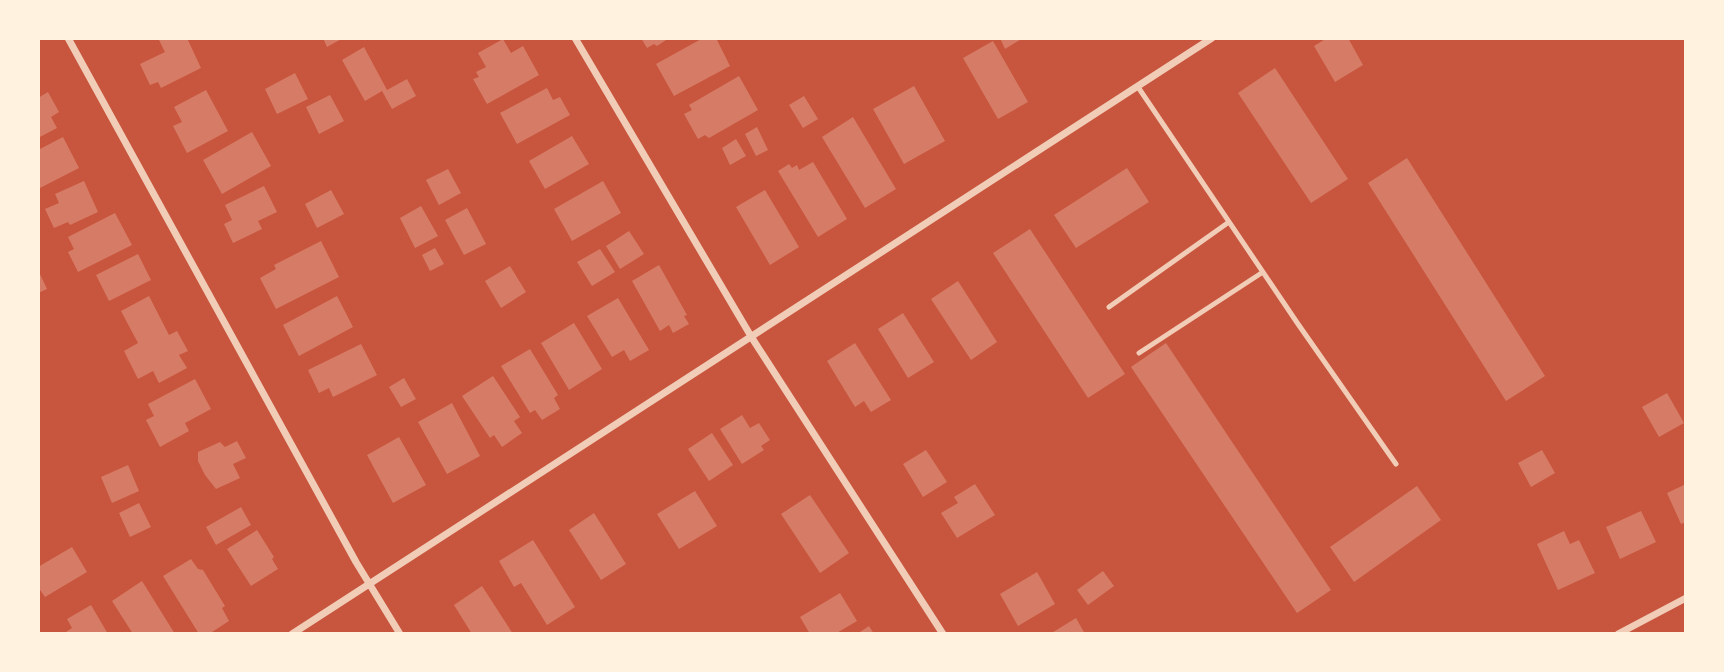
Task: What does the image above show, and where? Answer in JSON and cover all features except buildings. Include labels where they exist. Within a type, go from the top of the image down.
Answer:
[{"type":"street","points":[[68,38],[368,583],[400,634]]},
{"type":"street","points":[[575,38],[752,338],[943,634]]},
{"type":"street","points":[[292,634],[1212,38]]},
{"type":"street","points":[[1618,634],[1685,597]]},
{"type":"lane","points":[[1138,87],[1262,272],[1396,464]]},
{"type":"lane","points":[[1109,307],[1229,222]]},
{"type":"lane","points":[[1139,353],[1262,272]]}]
